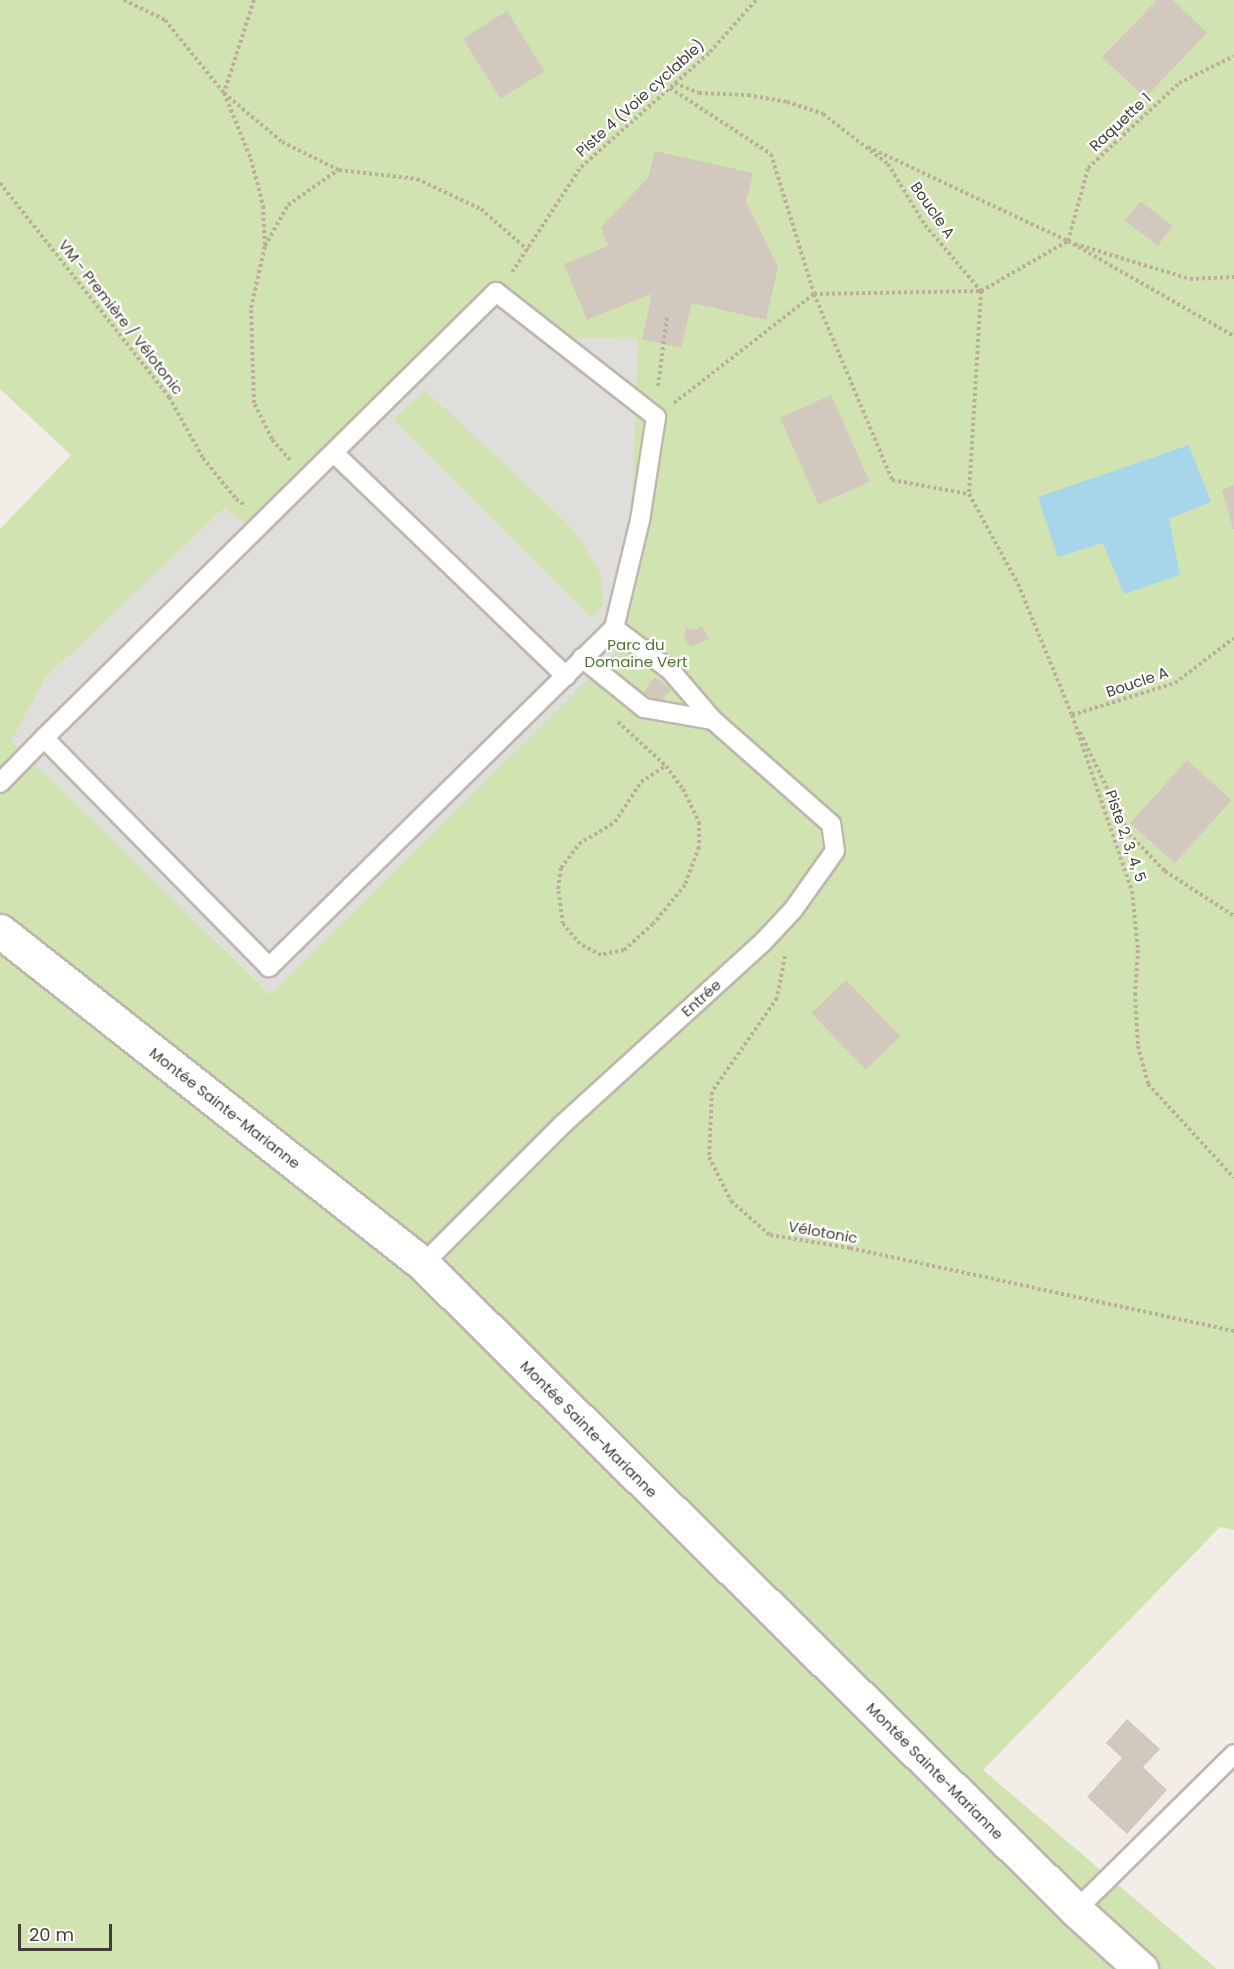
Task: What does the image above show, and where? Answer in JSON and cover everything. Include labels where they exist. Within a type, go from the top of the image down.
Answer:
[{"type":"street","name":"Montée Sainte-Marianne","points":[[0,931],[423,1264],[1076,1910],[1141,1969]]},
{"type":"lane","points":[[0,783],[44,738],[308,480],[496,292],[656,417],[639,520],[614,628],[269,967],[44,738]]},
{"type":"lane","points":[[334,453],[566,676]]},
{"type":"lane","name":"Entrée","points":[[423,1264],[563,1124],[793,910],[835,851],[831,824],[713,720],[670,670],[614,628]]},
{"type":"lane","points":[[582,658],[644,708],[713,720]]},
{"type":"lane","points":[[1076,1910],[1234,1754]]},
{"type":"path","points":[[124,0],[165,20],[224,93],[282,142],[339,170],[288,205],[265,246]]},
{"type":"path","points":[[254,0],[224,93],[251,159],[263,206],[265,246],[251,308],[254,403],[272,439],[308,480]]},
{"type":"path","name":"Piste 4 (Voie cyclable)","points":[[339,170],[417,179],[481,209],[529,251],[582,167],[710,52],[756,0]]},
{"type":"path","name":"Raquette 1","points":[[1068,242],[1088,168],[1179,83],[1234,56]]},
{"type":"path","name":"Boucle A","points":[[675,83],[699,93],[787,102],[823,114],[888,165],[925,225],[981,291]]},
{"type":"path","points":[[670,88],[771,154],[814,294],[892,480],[969,494],[981,291]]},
{"type":"path","points":[[861,144],[1068,242],[1234,336]]},
{"type":"path","name":"VM - Première / Vélotonic","points":[[0,183],[169,398],[210,466],[236,499],[267,520]]},
{"type":"path","points":[[656,417],[814,294],[981,291],[1068,242],[1190,279],[1234,277]]},
{"type":"path","points":[[656,417],[667,317]]},
{"type":"path","name":"Piste 2, 3, 4, 5","points":[[969,494],[1018,584],[1072,715],[1132,891],[1138,950],[1135,993],[1138,1046],[1148,1084],[1234,1178]]},
{"type":"path","name":"Boucle A","points":[[1072,715],[1175,683],[1234,638]]},
{"type":"path","points":[[608,714],[666,766],[683,789],[699,822],[699,847],[685,885],[653,924],[624,950],[601,955],[580,944],[563,924],[558,889],[561,868],[579,844],[615,822],[641,782],[666,766]]},
{"type":"path","points":[[1072,715],[1129,834],[1165,871],[1234,916]]},
{"type":"path","name":"Vélotonic","points":[[793,910],[777,998],[712,1092],[709,1157],[731,1201],[770,1235],[919,1262],[1234,1331]]},
{"type":"green space","name":"Parc du Domaine Vert","points":[[0,0],[1234,0],[1234,1530],[1220,1527],[983,1770],[1217,1969],[0,1969],[0,529],[71,455],[0,389]]},
{"type":"shaded area","points":[[498,279],[569,338],[638,339],[627,641],[270,995],[11,741],[46,677],[224,508],[245,524]],"holes":[[[425,390],[565,521],[581,540],[602,577],[603,606],[591,617],[394,420]]]},
{"type":"water","points":[[1189,445],[1211,502],[1169,519],[1180,575],[1124,594],[1103,543],[1058,557],[1038,497]]},
{"type":"building","points":[[1157,0],[1173,0],[1207,33],[1145,98],[1102,57]]},
{"type":"building","points":[[507,11],[545,71],[501,99],[463,39]]},
{"type":"building","points":[[655,151],[753,173],[746,202],[778,267],[766,320],[692,303],[681,348],[642,339],[652,294],[587,320],[564,264],[608,246],[601,227],[648,178]]},
{"type":"building","points":[[1140,201],[1173,226],[1158,246],[1125,221]]},
{"type":"building","points":[[831,395],[870,482],[818,505],[780,418]]},
{"type":"building","points":[[1234,485],[1234,529],[1233,529],[1222,490]]},
{"type":"building","points":[[702,626],[709,639],[690,647],[684,637],[686,628],[695,630]]},
{"type":"building","points":[[655,677],[671,689],[660,704],[644,692]]},
{"type":"building","points":[[1187,760],[1232,800],[1175,863],[1130,823]]},
{"type":"building","points":[[846,980],[900,1036],[866,1069],[811,1013]]},
{"type":"building","points":[[1127,1719],[1160,1749],[1143,1767],[1167,1790],[1127,1834],[1087,1797],[1122,1758],[1106,1743]]}]
